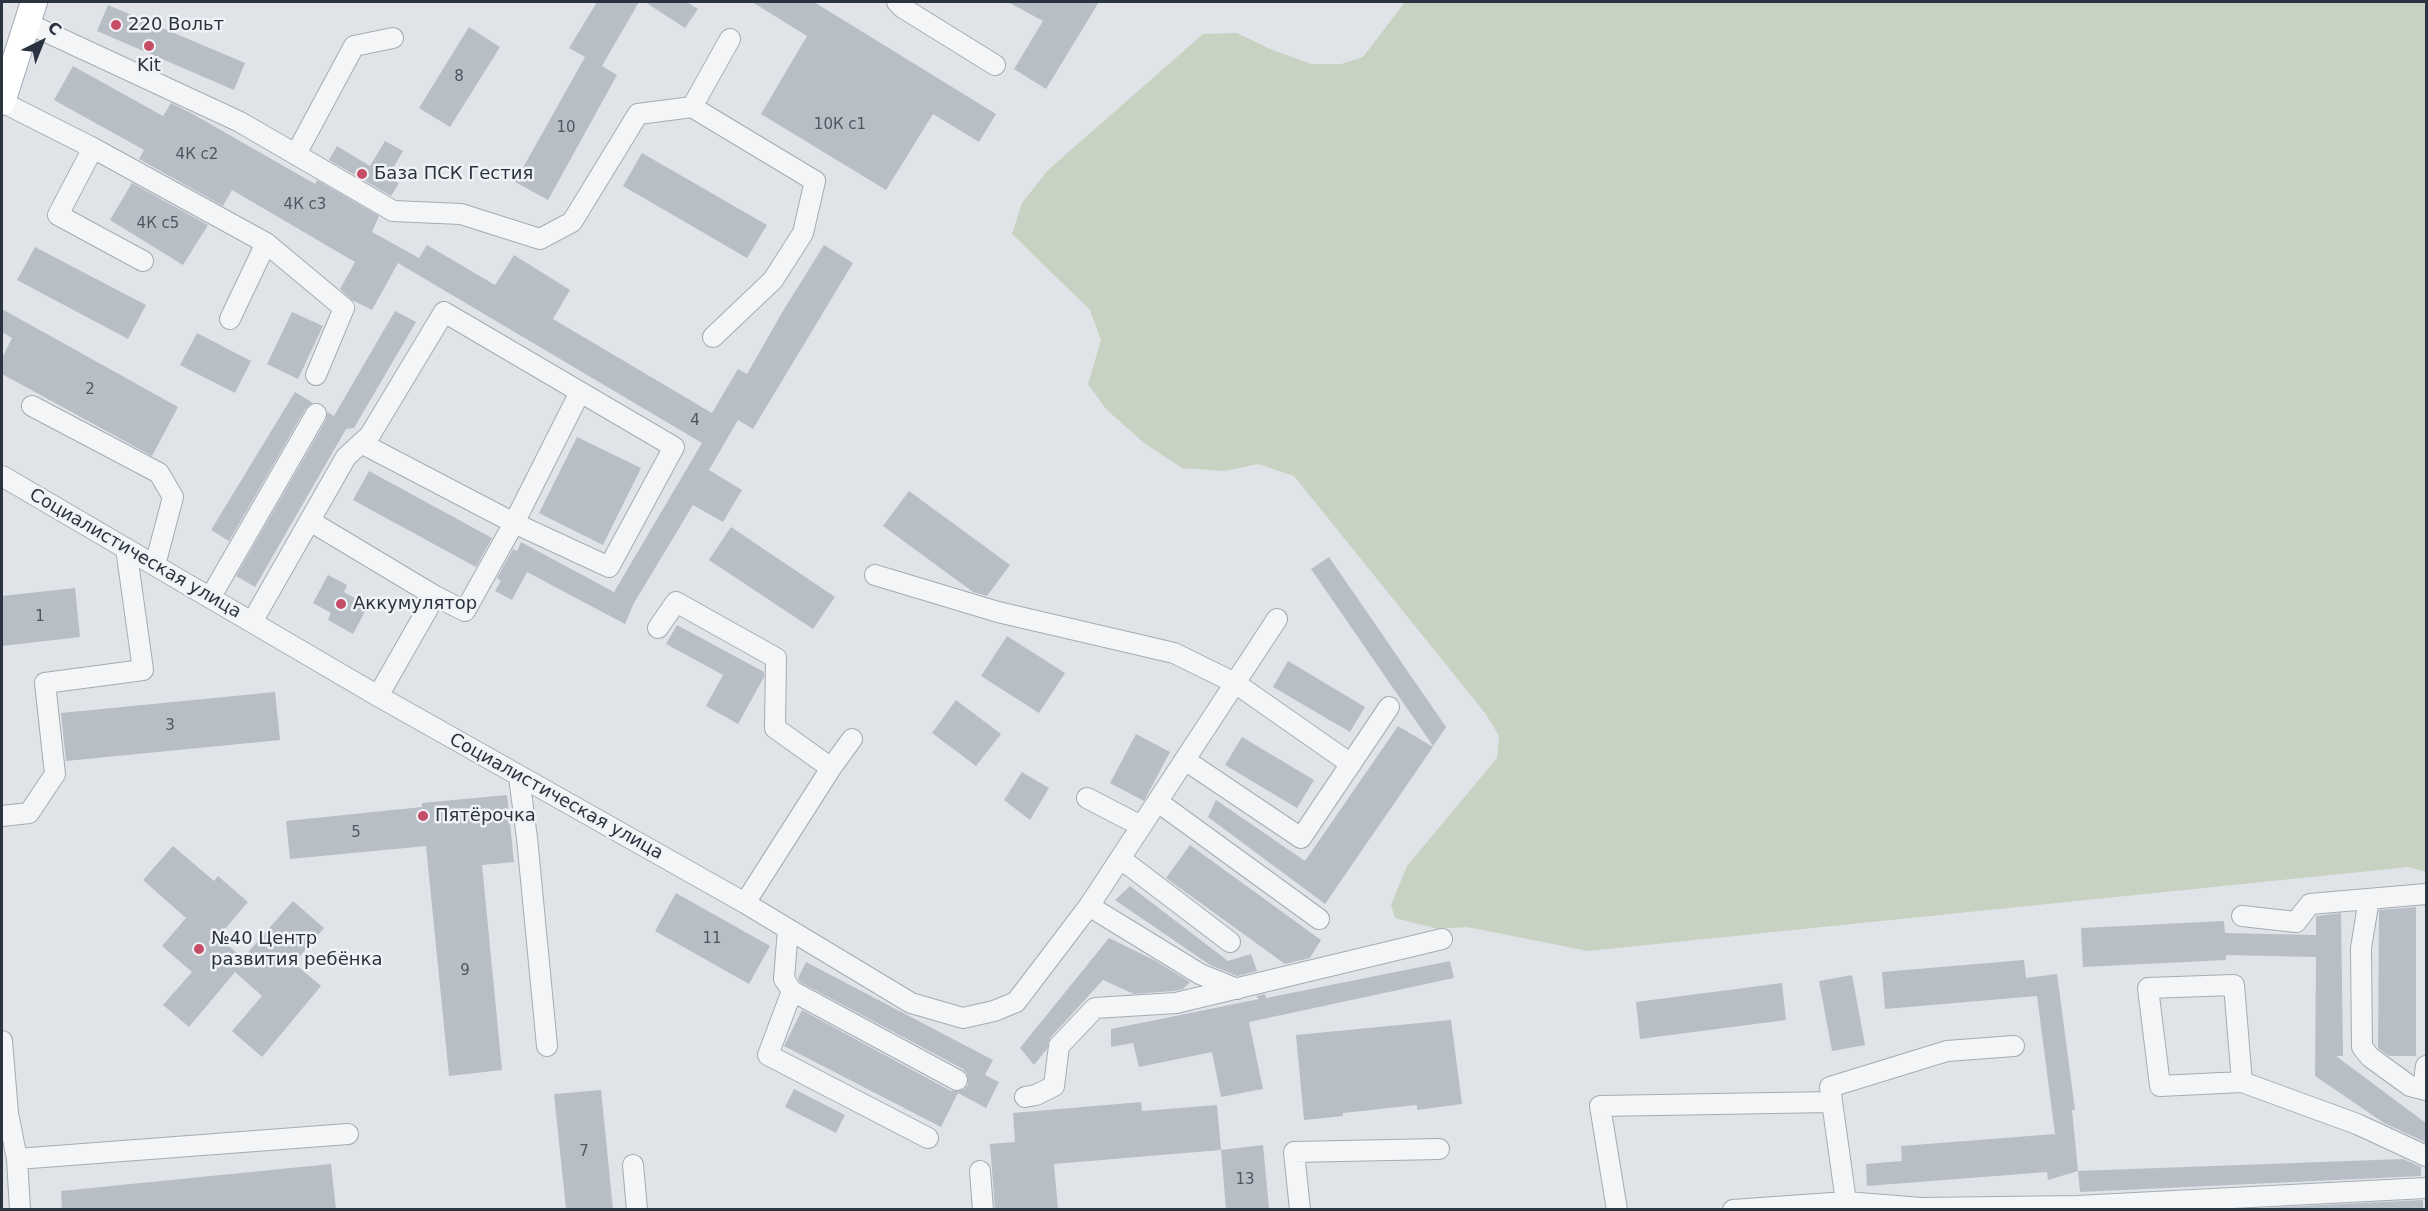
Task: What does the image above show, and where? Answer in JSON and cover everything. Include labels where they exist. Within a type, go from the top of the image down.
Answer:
[{"type":"main road","points":[[2,102],[30,12]]},
{"type":"street","points":[[897,2],[903,8],[995,65]]},
{"type":"street","points":[[30,12],[240,122],[393,211],[461,214],[540,239],[573,222],[638,114],[692,107],[815,181],[803,233],[772,280],[713,338]]},
{"type":"street","points":[[296,154],[354,46],[393,39]]},
{"type":"street","points":[[692,107],[730,39]]},
{"type":"street","points":[[2,102],[93,148],[266,243],[344,308],[316,375]]},
{"type":"street","points":[[93,148],[58,215],[143,261]]},
{"type":"street","points":[[230,319],[266,243]]},
{"type":"street","points":[[252,622],[346,457],[361,443],[370,435],[444,312],[674,447],[609,567],[514,523],[361,443]]},
{"type":"street","points":[[310,521],[435,596],[465,611],[514,523],[580,392]]},
{"type":"street","points":[[32,406],[159,473],[173,497],[154,565]]},
{"type":"street","points":[[210,598],[316,414]]},
{"type":"street","name":"Социалистическая улица","points":[[2,476],[378,696],[745,903],[911,1003],[963,1018],[994,1011],[1016,1002],[1089,906],[1277,619]]},
{"type":"street","points":[[2,816],[29,813],[55,774],[45,683],[143,670],[126,548]]},
{"type":"street","points":[[875,575],[998,612],[1174,653],[1235,683],[1351,764]]},
{"type":"street","points":[[378,696],[435,596]]},
{"type":"street","points":[[658,628],[676,602],[776,658],[775,728],[831,768]]},
{"type":"street","points":[[1185,760],[1301,838],[1389,707]]},
{"type":"street","points":[[745,903],[852,739]]},
{"type":"street","points":[[519,777],[548,1046]]},
{"type":"street","points":[[1088,798],[1142,826]]},
{"type":"street","points":[[1158,802],[1319,919]]},
{"type":"street","points":[[1121,859],[1230,942]]},
{"type":"street","points":[[2242,916],[2296,922],[2310,904],[2427,894]]},
{"type":"street","points":[[2368,899],[2361,948],[2362,1047],[2370,1057],[2410,1086],[2425,1089],[2427,1066]]},
{"type":"street","points":[[1089,906],[1200,974],[1237,989]]},
{"type":"street","points":[[788,929],[784,979],[792,991],[957,1080]]},
{"type":"street","points":[[1025,1097],[1036,1095],[1054,1086],[1059,1046],[1095,1008],[1176,1003],[1442,939]]},
{"type":"street","points":[[2242,1082],[2234,985],[2148,988],[2160,1086],[2242,1082],[2357,1124],[2427,1156]]},
{"type":"street","points":[[792,991],[768,1055],[928,1138]]},
{"type":"street","points":[[2,1041],[5,1113],[17,1159],[20,1209]]},
{"type":"street","points":[[1846,1202],[1830,1087],[1947,1051],[2014,1046]]},
{"type":"street","points":[[1617,1209],[1600,1106],[1832,1102]]},
{"type":"street","points":[[17,1159],[348,1134]]},
{"type":"street","points":[[1300,1209],[1294,1152],[1439,1149]]},
{"type":"street","points":[[633,1165],[637,1209]]},
{"type":"street","points":[[980,1172],[983,1209]]},
{"type":"street","points":[[1733,1209],[1846,1202],[1921,1209],[2077,1206],[2427,1188]]},
{"type":"green space","points":[[1405,2],[2426,2],[2426,872],[2409,867],[1588,951],[1467,927],[1438,929],[1395,918],[1391,905],[1407,866],[1497,758],[1499,736],[1485,713],[1294,476],[1258,464],[1225,471],[1182,468],[1144,443],[1106,409],[1088,384],[1101,340],[1090,310],[1012,234],[1022,203],[1048,170],[1203,34],[1237,33],[1270,49],[1312,64],[1341,64],[1363,57]]},
{"type":"building","points":[[597,2],[639,2],[602,66],[617,75],[548,200],[515,182],[585,57],[569,48]]},
{"type":"building","points":[[645,2],[687,2],[698,9],[685,28]]},
{"type":"building","points":[[752,2],[814,2],[996,114],[979,142],[933,114],[886,190],[761,114],[807,36]]},
{"type":"building","points":[[1008,2],[1099,2],[1046,89],[1014,69],[1043,21]]},
{"type":"building","points":[[108,5],[245,63],[234,90],[97,31]]},
{"type":"building","points":[[469,27],[500,47],[450,127],[419,108]]},
{"type":"building","points":[[73,66],[163,116],[171,103],[315,184],[317,180],[379,216],[372,232],[419,258],[427,245],[495,285],[514,255],[570,290],[553,319],[712,413],[738,369],[747,374],[824,245],[853,263],[753,429],[738,420],[709,470],[742,490],[723,522],[693,505],[634,603],[625,624],[527,572],[512,600],[495,591],[501,581],[497,578],[513,549],[517,551],[521,542],[614,592],[702,443],[398,263],[372,310],[352,300],[340,289],[355,262],[232,190],[223,206],[139,159],[144,150],[54,100]]},
{"type":"building","name":"База ПСК Гестия","points":[[385,141],[403,151],[388,177],[399,183],[391,196],[329,160],[337,146],[370,166]]},
{"type":"building","points":[[642,153],[767,225],[747,258],[623,186]]},
{"type":"building","points":[[132,183],[208,225],[183,265],[110,220]]},
{"type":"building","points":[[35,247],[146,305],[128,339],[17,280]]},
{"type":"building","points":[[2,309],[178,407],[152,456],[2,374],[2,358],[12,338],[2,332]]},
{"type":"building","points":[[395,311],[416,322],[354,428],[346,429],[255,587],[236,576],[326,420],[327,412],[334,416]]},
{"type":"building","points":[[292,312],[323,326],[298,379],[267,364]]},
{"type":"building","points":[[197,333],[251,361],[235,393],[180,365]]},
{"type":"building","points":[[295,392],[313,403],[306,408],[229,541],[211,530]]},
{"type":"building","points":[[577,437],[641,468],[603,545],[539,513]]},
{"type":"building","points":[[369,471],[492,538],[476,567],[353,500]]},
{"type":"building","points":[[909,491],[1010,565],[987,596],[973,592],[883,526]]},
{"type":"building","points":[[731,527],[835,597],[813,629],[709,560]]},
{"type":"building","points":[[1329,557],[1446,727],[1433,746],[1311,569]]},
{"type":"building","name":"Аккумулятор","points":[[328,575],[347,585],[344,592],[368,606],[353,634],[328,620],[331,613],[313,603]]},
{"type":"building","points":[[75,588],[80,637],[2,646],[2,596]]},
{"type":"building","points":[[677,625],[764,672],[764,677],[738,724],[706,706],[723,675],[666,644]]},
{"type":"building","points":[[1007,636],[1065,673],[1039,713],[981,676]]},
{"type":"building","points":[[1288,661],[1365,707],[1350,732],[1273,687]]},
{"type":"building","points":[[275,692],[280,740],[66,761],[61,713]]},
{"type":"building","points":[[956,700],[1001,734],[976,766],[932,733]]},
{"type":"building","points":[[1398,726],[1433,747],[1325,904],[1208,817],[1216,800],[1305,861]]},
{"type":"building","points":[[1136,734],[1170,752],[1144,801],[1110,783]]},
{"type":"building","points":[[1242,737],[1314,780],[1297,808],[1225,765]]},
{"type":"building","points":[[1022,772],[1049,788],[1030,820],[1004,800]]},
{"type":"building","points":[[507,795],[514,862],[482,865],[502,1070],[449,1076],[426,846],[290,859],[286,821],[422,807],[422,803]]},
{"type":"building","points":[[1190,845],[1321,940],[1310,958],[1285,964],[1166,878]]},
{"type":"building","name":"№40 Центр развития ребёнка","points":[[173,846],[214,881],[218,876],[248,902],[218,937],[243,958],[293,901],[324,928],[294,963],[321,986],[262,1057],[232,1031],[262,996],[235,972],[189,1027],[163,1005],[192,972],[162,946],[186,918],[143,880]]},
{"type":"building","points":[[1130,886],[1228,961],[1251,954],[1257,971],[1237,976],[1210,965],[1115,900]]},
{"type":"building","points":[[676,893],[770,946],[749,984],[655,931]]},
{"type":"building","points":[[2416,907],[2416,1056],[2389,1056],[2378,1048],[2379,910]]},
{"type":"building","points":[[2341,913],[2343,1056],[2336,1056],[2427,1124],[2427,1143],[2384,1123],[2315,1076],[2316,957],[2226,955],[2226,960],[2083,967],[2081,928],[2224,921],[2225,933],[2316,935],[2316,916]]},
{"type":"building","points":[[1109,938],[1154,960],[1190,982],[1183,989],[1174,991],[1134,994],[1103,980],[1050,1038],[1047,1049],[1034,1065],[1020,1048]]},
{"type":"building","points":[[2024,960],[2026,978],[2057,974],[2075,1110],[2072,1110],[2078,1171],[2048,1180],[2047,1172],[1867,1186],[1866,1164],[1902,1161],[1901,1146],[2055,1134],[2037,996],[1885,1009],[1882,972]]},
{"type":"building","points":[[1450,961],[1454,978],[1249,1022],[1263,1089],[1221,1097],[1212,1052],[1139,1067],[1133,1043],[1111,1047],[1111,1029],[1259,999],[1256,996],[1265,994],[1266,998]]},
{"type":"building","points":[[806,962],[993,1060],[985,1075],[999,1082],[986,1108],[958,1093],[941,1127],[784,1046],[802,1010],[951,1091],[963,1090],[968,1085],[967,1074],[963,1069],[800,982],[798,978]]},
{"type":"building","points":[[1852,975],[1865,1045],[1832,1051],[1819,981]]},
{"type":"building","points":[[1782,983],[1786,1020],[1640,1039],[1636,1002]]},
{"type":"building","points":[[1451,1020],[1462,1104],[1417,1110],[1417,1105],[1343,1113],[1343,1116],[1304,1120],[1296,1035]]},
{"type":"building","points":[[794,1089],[845,1115],[836,1133],[785,1107]]},
{"type":"building","points":[[601,1090],[613,1209],[566,1209],[554,1094]]},
{"type":"building","points":[[1141,1102],[1142,1111],[1217,1105],[1221,1150],[1054,1164],[1058,1209],[995,1209],[990,1144],[1015,1142],[1013,1113]]},
{"type":"building","points":[[1263,1145],[1269,1209],[1226,1209],[1221,1150]]},
{"type":"building","points":[[2403,1159],[2421,1167],[2421,1176],[2080,1192],[2078,1171]]},
{"type":"building","points":[[331,1164],[336,1209],[62,1209],[61,1191]]},
{"type":"building","points":[[2423,1200],[2423,1209],[2242,1209]]},
{"type":"place","name":"220 Вольт","points":[[116,25]]},
{"type":"place","name":"Kit","points":[[149,46]]},
{"type":"place","name":"База ПСК Гестия","points":[[362,174]]},
{"type":"place","name":"Аккумулятор","points":[[341,604]]},
{"type":"place","name":"Пятёрочка","points":[[423,816]]},
{"type":"place","name":"№40 Центр развития ребёнка","points":[[199,949]]}]
